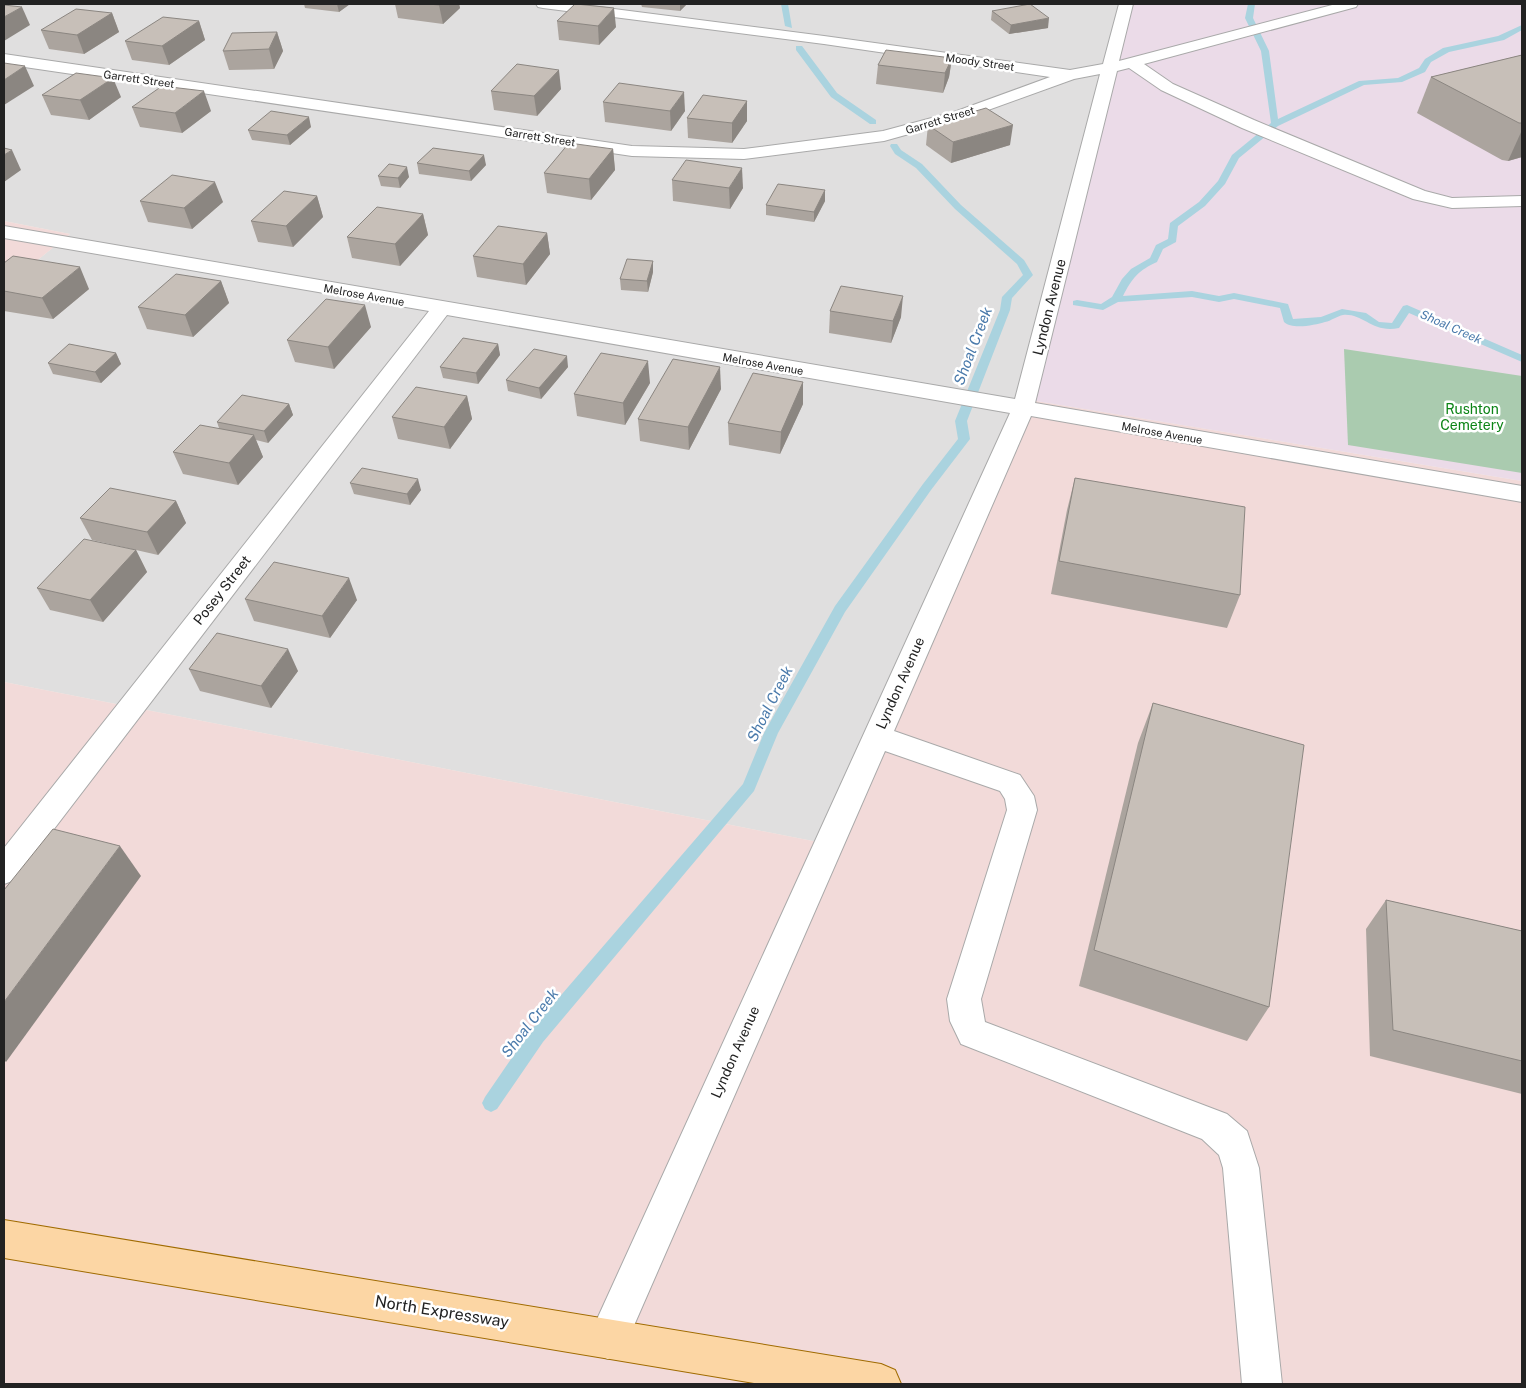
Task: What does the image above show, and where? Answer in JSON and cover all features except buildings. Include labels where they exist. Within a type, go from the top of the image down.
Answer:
[{"type":"main road","name":"North Expressway","points":[[4,1239],[881,1384]]},
{"type":"street","name":"Moody Street","points":[[544,4],[824,40],[1070,75],[1216,41],[1351,4]]},
{"type":"street","name":"Lyndon Avenue","points":[[608,1338],[1023,409],[1121,64],[1126,4]]},
{"type":"street","name":"Garrett Street","points":[[4,59],[632,151],[744,154],[884,136],[960,115],[1070,75]]},
{"type":"street","points":[[1121,64],[1248,124],[1419,195],[1452,203],[1522,201]]},
{"type":"street","name":"Melrose Avenue","points":[[4,232],[441,309],[1522,494]]},
{"type":"street","name":"Posey Street","points":[[4,871],[441,309]]},
{"type":"street","points":[[876,736],[1010,783],[1019,796],[1022,810],[964,999],[967,1021],[973,1033],[1214,1126],[1234,1144],[1241,1168],[1262,1384]]},
{"type":"shaded area","points":[[4,4],[1134,4],[1018,398],[833,845],[4,682],[4,287],[70,234],[4,221]]},
{"type":"shaded area","points":[[1134,4],[1522,4],[1522,481],[1018,398]]},
{"type":"shaded area","points":[[4,221],[70,234],[4,287]]},
{"type":"shaded area","points":[[1018,398],[1522,481],[1522,1384],[4,1384],[4,682],[833,845]]},
{"type":"green space","name":"Rushton Cemetery","points":[[1344,349],[1522,376],[1522,473],[1348,445]]},
{"type":"waterway","points":[[784,4],[789,26]]},
{"type":"waterway","points":[[1251,4],[1249,18],[1265,51],[1275,124]]},
{"type":"waterway","points":[[1275,124],[1362,83],[1399,80],[1422,70],[1436,54],[1446,50],[1501,38],[1522,27]]},
{"type":"waterway","points":[[799,48],[834,95],[873,122]]},
{"type":"waterway","points":[[1116,299],[1130,274],[1139,267],[1154,260],[1159,247],[1173,240],[1173,225],[1202,204],[1222,182],[1235,157],[1275,124]]},
{"type":"waterway","name":"Shoal Creek","points":[[491,1103],[537,1036],[749,787],[771,733],[840,609],[927,487],[964,439],[961,421],[1005,310],[1007,297],[1028,275],[1021,262],[958,207],[919,166],[898,152],[894,146]]},
{"type":"waterway","name":"Shoal Creek","points":[[1116,299],[1192,294],[1219,299],[1234,296],[1284,306],[1289,322],[1300,323],[1323,320],[1342,312],[1362,315],[1377,325],[1395,326],[1407,308],[1522,359]]},
{"type":"waterway","name":"Shoal Creek","points":[[1077,303],[1103,307],[1116,299]]}]
